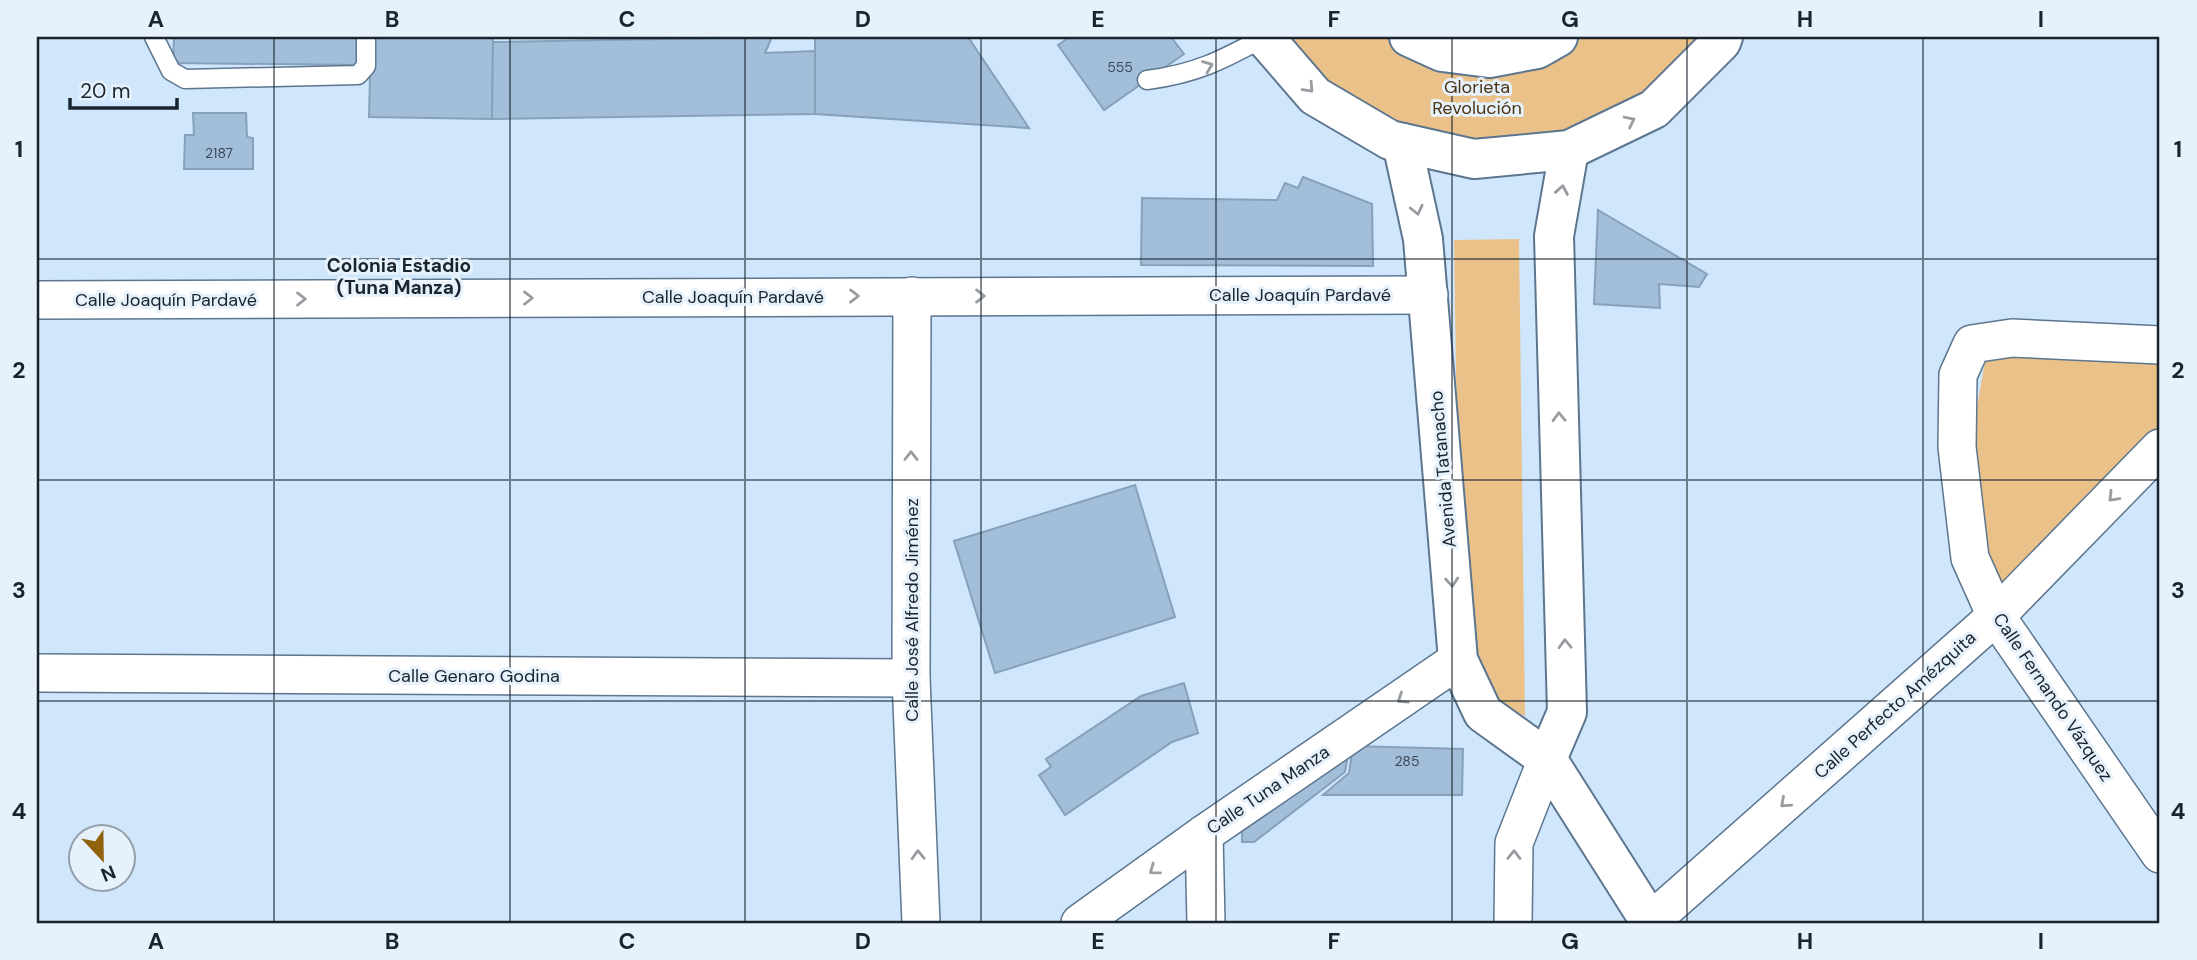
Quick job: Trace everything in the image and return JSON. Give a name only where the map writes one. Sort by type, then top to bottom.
[{"type":"street","points":[[1265,37],[1315,96],[1390,141],[1474,159],[1569,150],[1654,109],[1723,37]]},
{"type":"street","points":[[1409,37],[1442,52],[1489,58],[1537,49],[1558,37]]},
{"type":"street","name":"Avenida Tatanacho","points":[[1402,143],[1423,239],[1458,660],[1483,713],[1547,758]]},
{"type":"street","points":[[1513,923],[1514,843],[1567,712],[1554,236],[1569,150]]},
{"type":"street","name":"Calle Joaquín Pardavé","points":[[37,300],[1429,295]]},
{"type":"street","name":"Calle José Alfredo Jiménez","points":[[912,296],[911,678],[921,923]]},
{"type":"street","name":"Calle Fernando Vázquez","points":[[2160,345],[2012,338],[1972,344],[1958,375],[1957,447],[1970,558],[1996,616],[2160,854]]},
{"type":"street","name":"Calle Perfecto Amézquita","points":[[1651,923],[1996,616],[2160,449]]},
{"type":"street","name":"Calle Tuna Manza","points":[[1080,923],[1204,834],[1458,660]]},
{"type":"street","name":"Calle Genaro Godina","points":[[37,673],[911,678]]},
{"type":"street","points":[[1547,758],[1651,923]]},
{"type":"street","points":[[1204,834],[1206,923]]},
{"type":"lane","points":[[154,37],[171,71],[185,79],[358,75],[366,66],[366,37]]},
{"type":"lane","points":[[1147,80],[1174,77],[1213,65],[1265,37]]},
{"type":"green space","name":"Glorieta Revolución","points":[[1264,37],[1723,37],[1569,150],[1390,140]]},
{"type":"green space","points":[[1519,239],[1525,716],[1501,702],[1492,693],[1478,673],[1460,636],[1454,240]]},
{"type":"green space","points":[[2160,354],[2160,429],[1995,593],[1971,441],[1986,356]]},
{"type":"building","points":[[174,37],[362,37],[361,65],[173,63]]},
{"type":"building","points":[[371,37],[493,37],[492,119],[369,117]]},
{"type":"building","points":[[772,37],[765,53],[815,51],[815,114],[492,119],[493,42]]},
{"type":"building","points":[[815,37],[968,37],[1029,128],[815,114]]},
{"type":"building","points":[[1070,37],[1171,37],[1184,54],[1104,110],[1058,45]]},
{"type":"building","points":[[193,113],[246,113],[247,137],[253,138],[253,169],[184,169],[185,135],[194,135]]},
{"type":"building","points":[[1303,177],[1372,204],[1373,266],[1141,265],[1142,198],[1277,200],[1285,183],[1298,188]]},
{"type":"building","points":[[1598,210],[1707,274],[1699,287],[1659,284],[1660,308],[1594,304]]},
{"type":"building","points":[[1135,485],[1175,617],[995,673],[954,541]]},
{"type":"building","points":[[1184,683],[1198,733],[1172,742],[1065,815],[1039,775],[1051,767],[1046,759],[1141,696]]},
{"type":"building","points":[[1351,738],[1345,772],[1254,842],[1242,842],[1242,822]]},
{"type":"building","points":[[1353,746],[1463,749],[1462,795],[1323,795],[1349,773]]},
{"type":"district","name":"Colonia Estadio (Tuna Manza)","points":[[399,276]]}]
